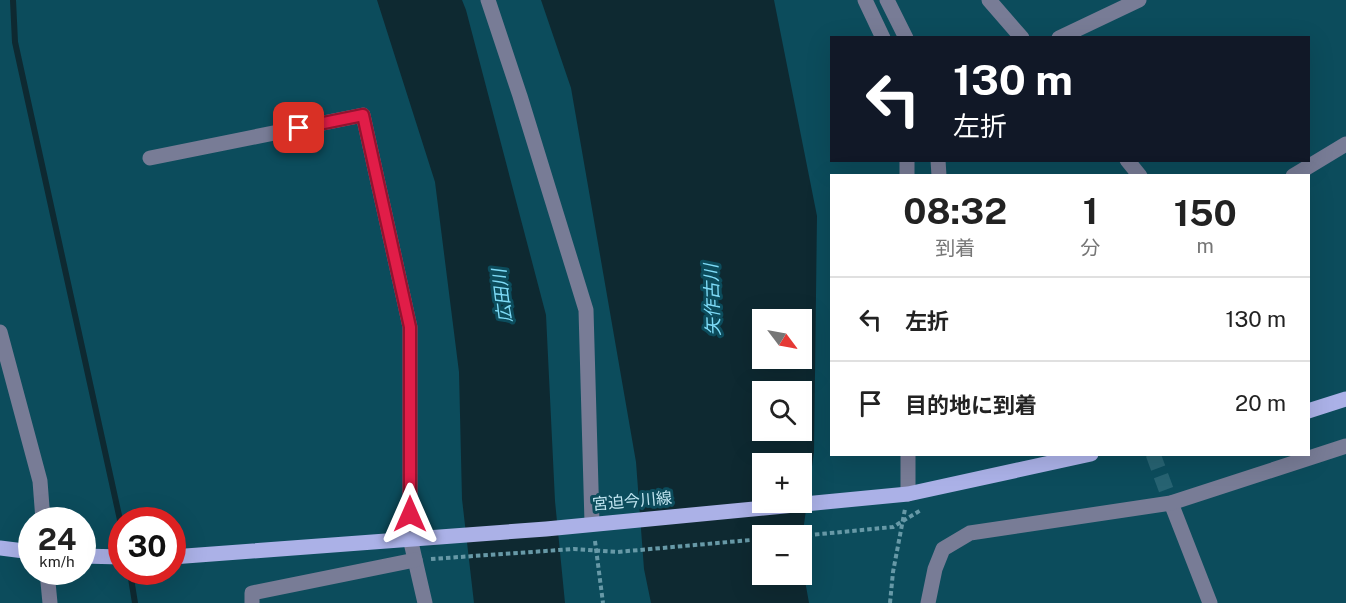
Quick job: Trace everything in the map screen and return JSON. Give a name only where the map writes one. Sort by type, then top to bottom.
[{"type":"main road","points":[[1310,410],[1346,399]]},
{"type":"main road","name":"宮迫今川線","points":[[186,556],[546,529],[908,494],[1082,456]]},
{"type":"main road","points":[[0,548],[18,550]]},
{"type":"street","points":[[488,0],[586,310],[592,523]]},
{"type":"street","points":[[865,0],[882,36]]},
{"type":"street","points":[[886,0],[905,36]]},
{"type":"street","points":[[989,0],[1020,36]]},
{"type":"street","points":[[1063,36],[1138,0]]},
{"type":"street","points":[[150,158],[363,115],[410,327],[410,538],[418,560],[425,603]]},
{"type":"street","points":[[1296,174],[1346,144]]},
{"type":"street","points":[[1129,162],[1138,174]]},
{"type":"street","points":[[0,332],[40,481],[42,507]]},
{"type":"street","points":[[928,603],[935,569],[943,549],[970,533],[1171,503],[1346,446]]},
{"type":"street","points":[[908,456],[908,494]]},
{"type":"street","points":[[1171,503],[1210,603]]},
{"type":"street","points":[[252,603],[252,593],[418,560]]},
{"type":"street","points":[[48,585],[50,603]]},
{"type":"path","points":[[890,603],[893,572],[908,494]]},
{"type":"path","points":[[812,535],[893,527],[921,510]]},
{"type":"path","points":[[592,523],[603,603]]},
{"type":"path","points":[[418,560],[574,549],[617,552],[752,540]]},
{"type":"water","name":"広田川","points":[[377,0],[462,0],[466,10],[546,315],[555,501],[565,603],[474,603],[462,499],[459,372],[435,182]]},
{"type":"water","name":"矢作古川","points":[[541,0],[774,0],[817,216],[814,452],[812,466],[812,453],[752,453],[752,513],[806,513],[804,525],[752,525],[752,585],[806,585],[809,603],[651,603],[644,569],[636,462],[571,88]]},
{"type":"waterway","points":[[13,0],[15,42],[117,507]]},
{"type":"waterway","points":[[132,585],[135,603]]},
{"type":"tunnel","points":[[1154,456],[1171,503]]},
{"type":"route","points":[[299,128],[363,115],[410,327],[410,514]]}]
